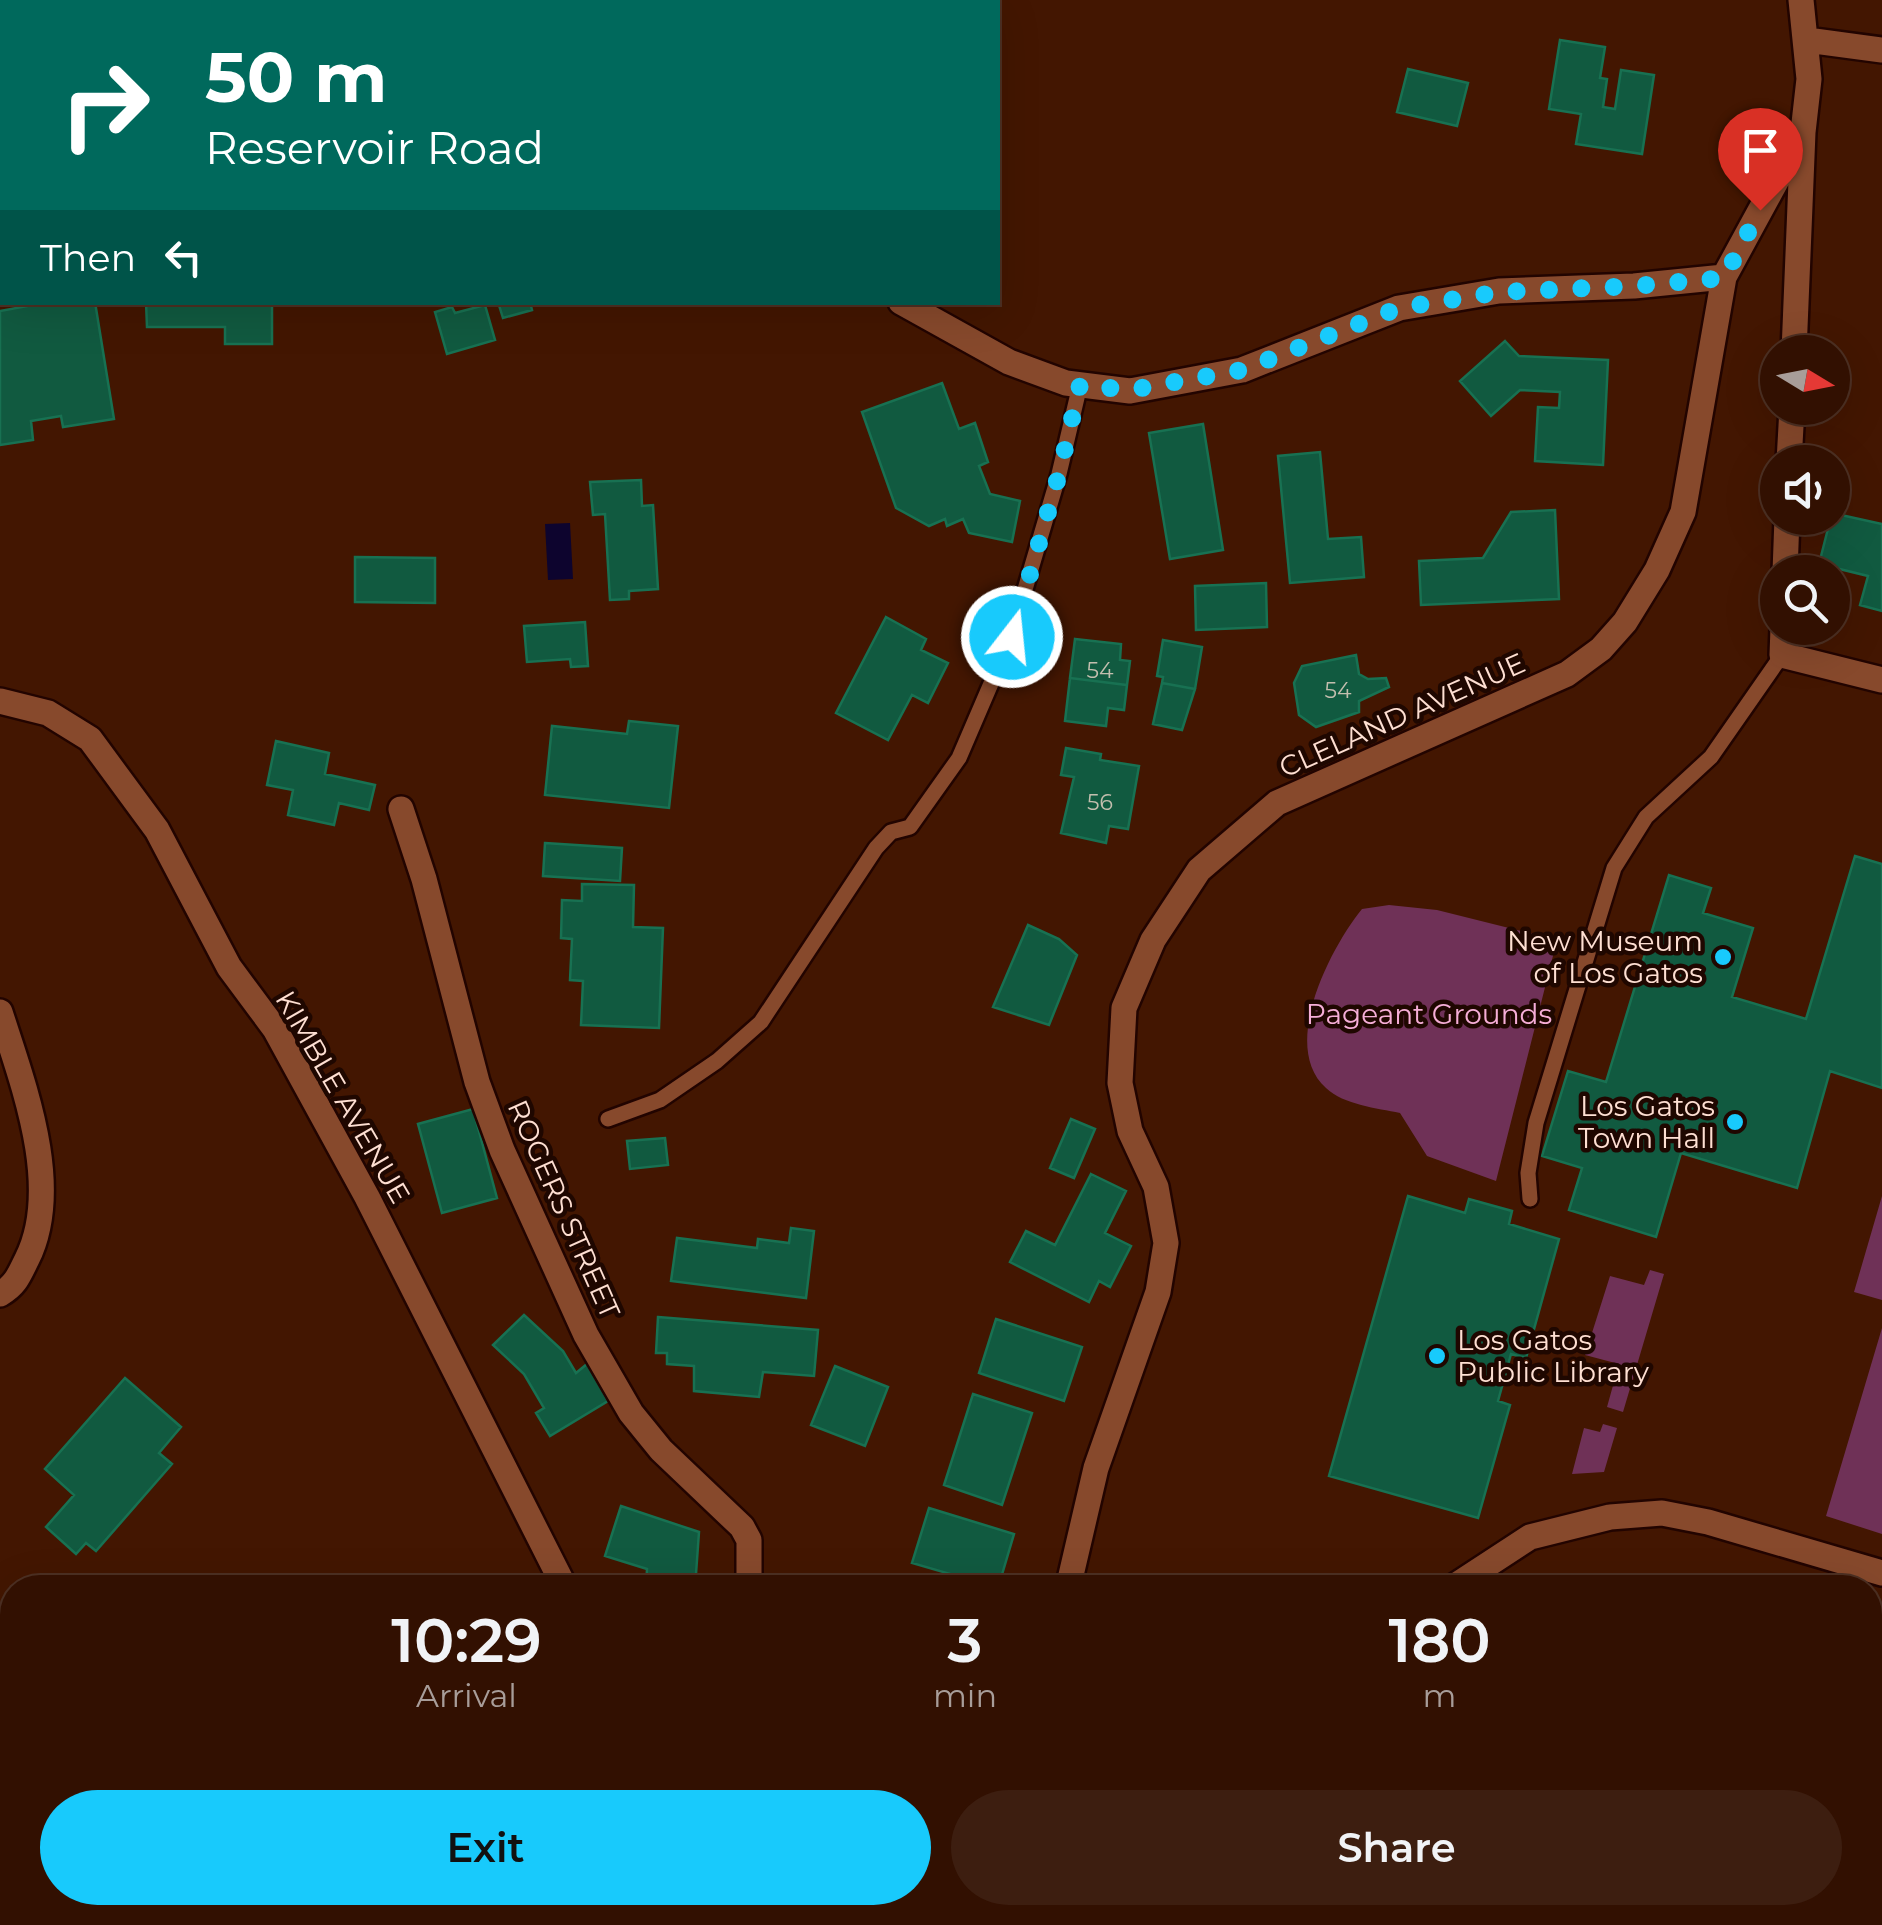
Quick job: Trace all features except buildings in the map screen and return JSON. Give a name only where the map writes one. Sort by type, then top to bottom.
[{"type":"street","points":[[1795,335],[1802,132],[1809,79],[1800,0]]},
{"type":"street","points":[[1807,40],[1882,50]]},
{"type":"street","name":"CLELAND AVENUE","points":[[1071,1575],[1096,1468],[1158,1292],[1166,1243],[1156,1187],[1130,1131],[1120,1084],[1124,1008],[1152,940],[1198,870],[1278,803],[1567,674],[1600,649],[1625,622],[1657,570],[1683,512],[1724,278],[1802,132]]},
{"type":"street","points":[[906,305],[1009,362],[1080,385],[1130,390],[1242,370],[1399,308],[1500,292],[1724,278]]},
{"type":"street","points":[[1782,645],[1782,656],[1882,680]]},
{"type":"street","name":"KIMBLE AVENUE","points":[[0,700],[48,713],[90,739],[157,830],[229,967],[275,1029],[367,1197],[558,1575]]},
{"type":"street","name":"ROGERS STREET","points":[[401,809],[424,878],[477,1082],[502,1150],[586,1336],[631,1413],[661,1450],[742,1526],[749,1540],[749,1575]]},
{"type":"street","points":[[0,1012],[27,1098],[42,1192],[38,1236],[14,1286],[0,1294]]},
{"type":"street","points":[[1472,1575],[1530,1537],[1610,1518],[1662,1514],[1708,1522],[1882,1573]]},
{"type":"lane","points":[[608,1119],[660,1100],[717,1060],[760,1022],[876,848],[892,832],[910,827],[959,758],[1012,637],[1080,385]]},
{"type":"lane","points":[[1530,1199],[1529,1162],[1536,1123],[1614,868],[1646,817],[1711,757],[1782,656]]},
{"type":"green space","name":"Pageant Grounds","points":[[1389,905],[1437,910],[1557,940],[1496,1181],[1427,1156],[1400,1113],[1333,1094],[1313,1070],[1307,1048],[1309,1023],[1325,971],[1362,909]]},
{"type":"green space","points":[[1882,1196],[1882,1300],[1854,1292]]},
{"type":"green space","points":[[1650,1270],[1664,1274],[1623,1412],[1607,1407],[1619,1364],[1585,1355],[1610,1276],[1644,1285]]},
{"type":"green space","points":[[1882,1328],[1882,1534],[1826,1516]]},
{"type":"green space","points":[[1603,1424],[1617,1428],[1604,1472],[1572,1474],[1584,1428],[1600,1432]]},
{"type":"shaded area","points":[[570,523],[573,579],[548,580],[545,524]]},
{"type":"place","name":"New Museum of Los Gatos","points":[[1723,957]]},
{"type":"place","name":"Los Gatos Town Hall","points":[[1735,1122]]},
{"type":"place","name":"Los Gatos Public Library","points":[[1437,1356]]},
{"type":"route","points":[[1012,637],[1080,385],[1130,390],[1242,370],[1399,308],[1500,292],[1724,278],[1760,210]]}]
